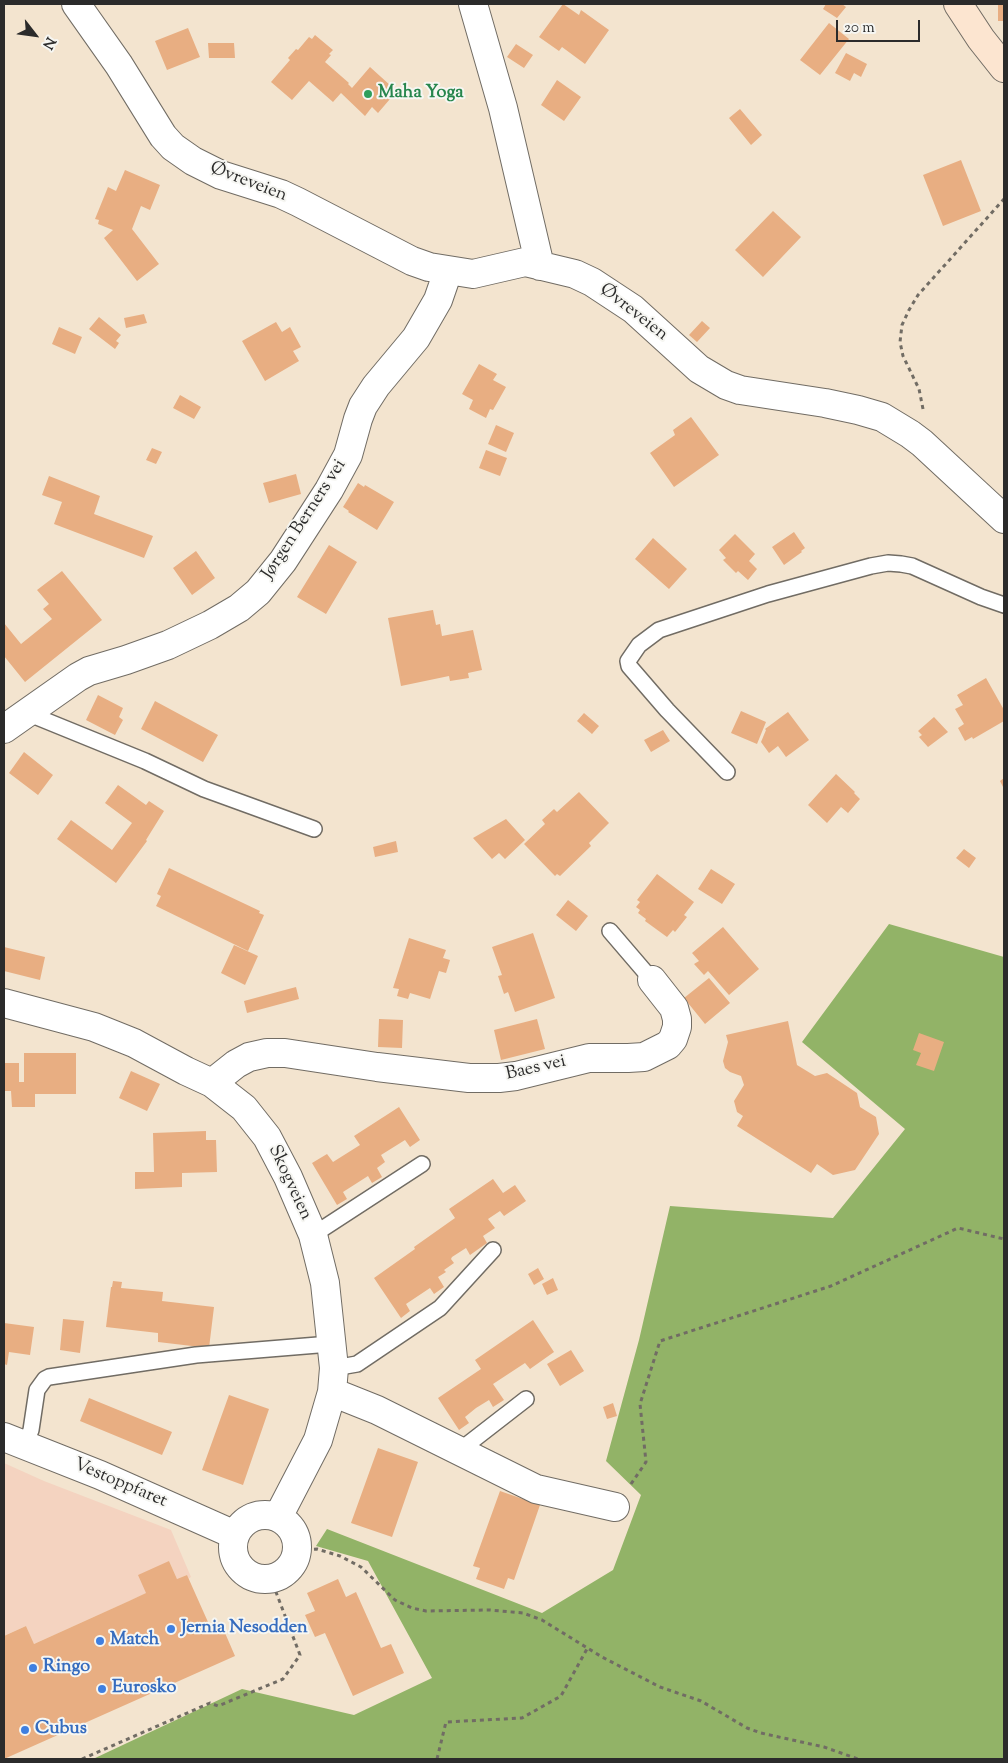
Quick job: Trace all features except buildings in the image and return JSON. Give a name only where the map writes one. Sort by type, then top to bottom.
[{"type":"main road","points":[[958,4],[1004,68]]},
{"type":"street","name":"Øvreveien","points":[[76,4],[119,65],[163,136],[173,147],[193,161],[221,175],[298,202],[412,261],[429,267],[448,272],[473,274],[524,262],[562,269],[575,274],[592,282],[633,309],[699,369],[726,385],[740,390],[825,402],[882,417],[910,434],[1004,518]]},
{"type":"street","points":[[473,4],[503,108],[540,266]]},
{"type":"street","name":"Jørgen Berners vei","points":[[4,729],[89,671],[168,645],[232,613],[258,592],[283,561],[329,490],[348,455],[364,406],[376,386],[416,338],[438,300],[448,272]]},
{"type":"street","name":"Baes vei","points":[[212,1083],[236,1064],[249,1057],[267,1053],[285,1053],[460,1077],[500,1078],[516,1076],[589,1058],[644,1057],[668,1045],[678,1027],[678,1019],[674,1008],[652,980]]},
{"type":"street","name":"Skogveien","points":[[4,1002],[94,1027],[134,1044],[212,1083],[244,1108],[267,1138],[288,1177],[313,1235],[325,1283],[332,1368],[318,1440],[278,1516]]},
{"type":"street","points":[[332,1368],[377,1410],[536,1490],[615,1507]]},
{"type":"street","name":"Vestoppfaret","points":[[14,1441],[100,1475],[235,1535]]},
{"type":"street","points":[[268,1514],[278,1516],[293,1530],[297,1540],[298,1550],[295,1560],[289,1569],[281,1575],[271,1579],[255,1578],[245,1573],[238,1565],[232,1545],[235,1535],[240,1526],[248,1519],[257,1515],[268,1514]]},
{"type":"lane","points":[[727,772],[667,710],[629,666],[628,661],[638,646],[658,630],[768,594],[888,563],[912,566],[981,597],[1004,605]]},
{"type":"lane","points":[[27,713],[145,761],[204,788],[314,829]]},
{"type":"lane","name":"Baes vei","points":[[610,931],[652,980]]},
{"type":"lane","points":[[313,1235],[422,1164]]},
{"type":"lane","points":[[14,1441],[31,1430],[37,1390],[49,1376],[196,1355],[332,1368],[357,1364],[440,1308],[493,1250]]},
{"type":"lane","points":[[459,1451],[526,1399]]},
{"type":"path","points":[[910,434],[918,423],[923,409],[919,388],[903,356],[900,342],[902,325],[908,310],[928,283],[1004,199]]},
{"type":"path","points":[[615,1507],[646,1462],[640,1404],[660,1341],[831,1286],[958,1228],[1004,1238]]},
{"type":"path","points":[[298,1550],[317,1549],[329,1551],[340,1556],[361,1567],[396,1600],[412,1608],[426,1611],[490,1610],[524,1613],[542,1620],[587,1648],[660,1687],[701,1701],[747,1728],[761,1733],[824,1747],[858,1759]]},
{"type":"path","points":[[82,1759],[210,1703],[218,1706],[283,1680],[300,1655],[271,1579]]},
{"type":"path","points":[[437,1759],[446,1722],[522,1718],[561,1696],[587,1648]]},
{"type":"shaded area","points":[[4,1463],[44,1481],[171,1530],[191,1577],[188,1579],[187,1575],[177,1579],[169,1561],[146,1593],[136,1598],[34,1644],[26,1626],[4,1636]]},
{"type":"green space","points":[[889,924],[1004,957],[1004,1759],[93,1759],[242,1689],[354,1715],[432,1678],[368,1561],[316,1546],[327,1529],[542,1613],[613,1570],[641,1495],[606,1461],[639,1340],[670,1206],[833,1218],[905,1129],[802,1042]]},
{"type":"place","name":"Maha Yoga","points":[[368,94]]},
{"type":"place","name":"Jernia Nesodden","points":[[171,1629]]},
{"type":"place","name":"Match","points":[[100,1641]]},
{"type":"place","name":"Ringo","points":[[33,1668]]},
{"type":"place","name":"Eurosko","points":[[102,1689]]},
{"type":"place","name":"Cubus","points":[[25,1730]]}]
